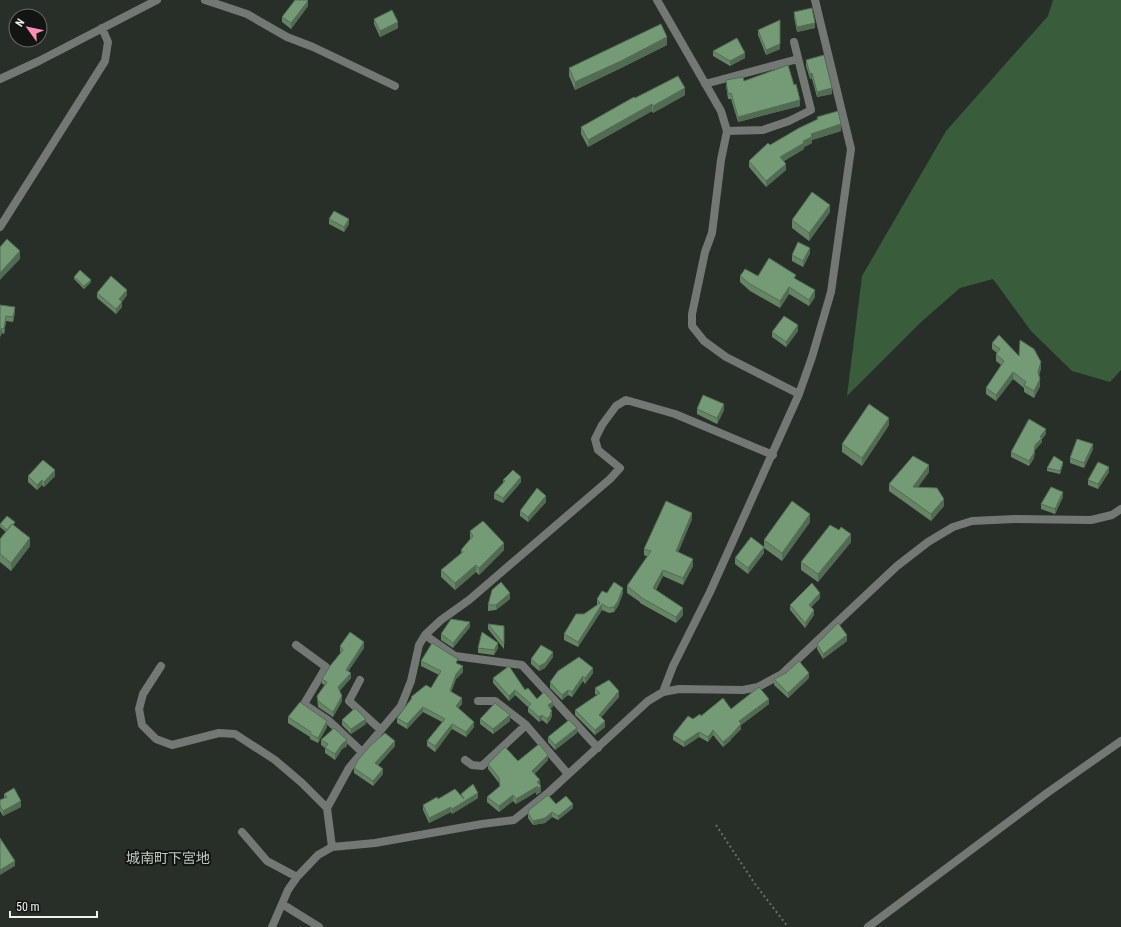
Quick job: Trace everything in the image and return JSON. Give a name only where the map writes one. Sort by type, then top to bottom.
[{"type":"street","points":[[205,0],[247,14],[287,37],[313,47],[395,86]]},
{"type":"street","points":[[657,0],[721,111],[727,131],[721,160],[712,233],[705,252],[692,314],[692,326],[704,341],[726,357],[799,394]]},
{"type":"street","points":[[663,692],[673,666],[710,592],[773,455],[799,394],[812,357],[830,292],[851,149],[815,0]]},
{"type":"street","points":[[0,79],[153,1]]},
{"type":"street","points":[[0,227],[105,61],[108,42],[102,28]]},
{"type":"street","points":[[727,131],[763,130],[811,110],[794,42]]},
{"type":"street","points":[[705,84],[798,59]]},
{"type":"street","points":[[332,847],[327,808],[349,768],[401,706],[412,681],[419,645],[425,635],[441,620],[475,595],[610,479],[620,468],[598,450],[595,439],[602,425],[616,406],[626,400],[675,414],[773,455]]},
{"type":"street","points":[[272,927],[288,890],[297,877],[318,855],[332,847],[375,843],[482,824],[514,820],[549,792],[648,701],[663,692],[679,689],[743,690],[758,687],[782,674],[897,566],[928,542],[953,527],[972,521],[1015,519],[1091,520],[1112,515],[1121,509]]},
{"type":"street","points":[[425,635],[455,656],[522,666],[598,748]]},
{"type":"street","points":[[296,644],[326,667],[304,704],[328,720],[362,752]]},
{"type":"street","points":[[161,666],[142,694],[139,708],[142,725],[156,739],[172,745],[219,733],[235,734],[275,760],[302,783],[327,808]]},
{"type":"street","points":[[360,680],[349,701],[381,730]]},
{"type":"street","points":[[478,701],[495,701],[526,725],[568,774]]},
{"type":"street","points":[[465,760],[472,765],[482,766],[526,725]]},
{"type":"street","points":[[868,927],[1047,793],[1121,741]]},
{"type":"street","points":[[242,832],[267,861],[297,877]]},
{"type":"street","points":[[282,904],[319,927]]},
{"type":"path","points":[[716,824],[755,884],[788,927]]},
{"type":"green space","points":[[1053,0],[1121,0],[1121,370],[1110,382],[1072,371],[1031,331],[993,279],[960,288],[920,323],[847,396],[862,276],[946,131],[1048,16]]},
{"type":"building","points":[[295,0],[308,1],[291,23],[282,17]]},
{"type":"building","points":[[812,8],[815,23],[797,27],[794,12]]},
{"type":"building","points":[[392,10],[398,22],[380,31],[374,19]]},
{"type":"building","points":[[780,20],[780,44],[766,50],[758,30]]},
{"type":"building","points":[[661,24],[667,37],[621,61],[575,82],[569,68]]},
{"type":"building","points":[[737,38],[745,53],[730,61],[713,51]]},
{"type":"building","points":[[824,55],[832,88],[817,92],[812,73],[810,74],[806,60]]},
{"type":"building","points":[[788,65],[794,85],[796,84],[800,100],[738,117],[731,93],[728,94],[726,80],[743,77],[744,81]]},
{"type":"building","points":[[678,76],[685,88],[653,106],[652,104],[588,140],[581,127],[634,97],[635,98]]},
{"type":"building","points":[[838,111],[841,124],[811,134],[812,137],[803,141],[804,143],[780,157],[786,164],[766,181],[749,161],[768,143],[770,145],[818,119],[817,117]]},
{"type":"building","points":[[812,192],[830,205],[809,233],[792,220]]},
{"type":"building","points":[[334,211],[349,219],[344,227],[329,219]]},
{"type":"building","points":[[7,239],[20,251],[0,273],[0,247]]},
{"type":"building","points":[[798,242],[810,248],[803,261],[792,255]]},
{"type":"building","points":[[769,258],[796,275],[794,278],[815,290],[809,300],[789,287],[780,301],[750,284],[740,276],[745,269],[758,276]]},
{"type":"building","points":[[80,270],[91,280],[84,286],[74,277]]},
{"type":"building","points":[[111,276],[127,290],[119,299],[122,302],[116,309],[97,293]]},
{"type":"building","points":[[0,305],[15,307],[13,317],[6,316],[4,329],[2,328],[0,331]]},
{"type":"building","points":[[784,316],[798,325],[786,342],[772,332]]},
{"type":"building","points":[[999,335],[1019,356],[1020,340],[1034,349],[1041,362],[1038,372],[1040,379],[1034,391],[1024,385],[1026,382],[1013,372],[996,395],[986,388],[1004,361],[996,354],[1000,349],[992,343]]},
{"type":"building","points":[[703,395],[724,404],[717,418],[697,409]]},
{"type":"building","points":[[869,404],[889,418],[862,458],[842,444]]},
{"type":"building","points":[[1029,419],[1046,429],[1040,437],[1042,438],[1035,445],[1034,453],[1029,461],[1011,452]]},
{"type":"building","points":[[1077,439],[1093,444],[1084,463],[1070,458]]},
{"type":"building","points":[[913,456],[929,465],[913,487],[937,488],[944,499],[931,514],[889,484]]},
{"type":"building","points":[[1054,456],[1063,462],[1060,471],[1047,468]]},
{"type":"building","points":[[43,460],[55,470],[44,482],[42,480],[37,485],[28,476]]},
{"type":"building","points":[[1098,462],[1109,467],[1098,484],[1088,480]]},
{"type":"building","points":[[513,470],[521,477],[503,498],[494,493],[505,481],[503,480]]},
{"type":"building","points":[[1051,487],[1063,492],[1055,509],[1041,504]]},
{"type":"building","points":[[537,488],[546,496],[528,517],[520,511]]},
{"type":"building","points":[[666,501],[692,513],[676,551],[693,559],[683,578],[663,570],[653,588],[683,608],[676,617],[640,597],[627,586],[651,551],[644,549]]},
{"type":"building","points":[[792,501],[810,514],[782,553],[764,540]]},
{"type":"building","points":[[7,516],[15,522],[7,530],[0,524]]},
{"type":"building","points":[[483,521],[504,543],[479,568],[476,565],[455,583],[441,570],[463,552],[461,550],[473,536],[470,531]]},
{"type":"building","points":[[12,524],[30,538],[11,563],[0,554],[0,539]]},
{"type":"building","points":[[830,525],[839,530],[841,527],[851,534],[818,574],[801,562]]},
{"type":"building","points":[[751,537],[764,547],[748,568],[735,558]]},
{"type":"building","points":[[501,582],[510,593],[496,605],[488,605],[492,590]]},
{"type":"building","points":[[614,582],[623,588],[614,607],[609,608],[602,604],[578,642],[564,634],[576,614],[584,614],[600,603],[597,599],[602,591],[607,593]]},
{"type":"building","points":[[812,583],[820,593],[809,605],[814,610],[805,623],[790,605]]},
{"type":"building","points":[[451,619],[470,622],[453,643],[441,634]]},
{"type":"building","points":[[838,623],[847,635],[823,654],[817,644]]},
{"type":"building","points":[[488,624],[504,626],[504,644]]},
{"type":"building","points":[[350,632],[364,642],[346,670],[351,673],[338,687],[342,696],[333,712],[318,701],[317,696],[327,682],[322,679],[343,650],[340,646]]},
{"type":"building","points":[[482,632],[498,643],[494,650],[478,648]]},
{"type":"building","points":[[432,643],[458,659],[456,663],[463,666],[456,674],[450,691],[462,698],[456,706],[474,722],[466,732],[452,724],[435,746],[427,741],[445,719],[423,707],[407,724],[397,718],[412,698],[411,697],[426,685],[431,688],[441,671],[421,661]]},
{"type":"building","points":[[541,645],[553,652],[545,663],[539,666],[531,659]]},
{"type":"building","points":[[579,657],[593,668],[585,678],[583,676],[572,692],[568,690],[562,695],[550,682],[558,671]]},
{"type":"building","points":[[799,661],[809,673],[788,693],[774,679],[786,673]]},
{"type":"building","points":[[509,666],[525,690],[528,688],[537,699],[544,692],[553,702],[548,705],[552,711],[547,719],[542,715],[539,717],[528,707],[531,704],[515,690],[509,696],[493,678]]},
{"type":"building","points":[[609,680],[619,691],[599,715],[605,721],[595,730],[575,710],[600,693],[595,688]]},
{"type":"building","points":[[759,687],[769,699],[739,721],[741,724],[723,742],[713,730],[708,737],[699,732],[684,742],[673,735],[688,716],[693,719],[700,714],[701,716],[723,698],[731,709]]},
{"type":"building","points":[[300,702],[327,721],[318,738],[310,734],[311,732],[288,717]]},
{"type":"building","points":[[495,703],[510,715],[493,729],[480,719]]},
{"type":"building","points":[[355,708],[366,719],[351,729],[342,720]]},
{"type":"building","points":[[569,720],[577,728],[555,745],[548,737]]},
{"type":"building","points":[[334,728],[347,740],[335,754],[325,748],[328,744],[321,740]]},
{"type":"building","points":[[385,733],[395,741],[375,763],[383,769],[373,781],[354,768],[358,760],[371,745]]},
{"type":"building","points":[[539,744],[548,755],[532,771],[540,780],[537,782],[541,786],[536,790],[538,786],[516,799],[513,795],[499,806],[487,797],[500,786],[499,778],[488,764],[505,747],[518,761]]},
{"type":"building","points":[[473,784],[478,793],[452,809],[451,807],[429,818],[423,805],[437,797],[438,799],[455,789],[464,799],[461,794]]},
{"type":"building","points":[[14,788],[21,801],[3,811],[0,806],[0,800],[7,797],[4,794]]},
{"type":"building","points":[[548,795],[556,804],[566,796],[573,804],[558,816],[552,812],[545,818],[533,821],[528,813],[529,810]]},
{"type":"building","points":[[0,838],[15,861],[0,870]]},
{"type":"district","name":"城南町下宮地","points":[[168,858]]}]
